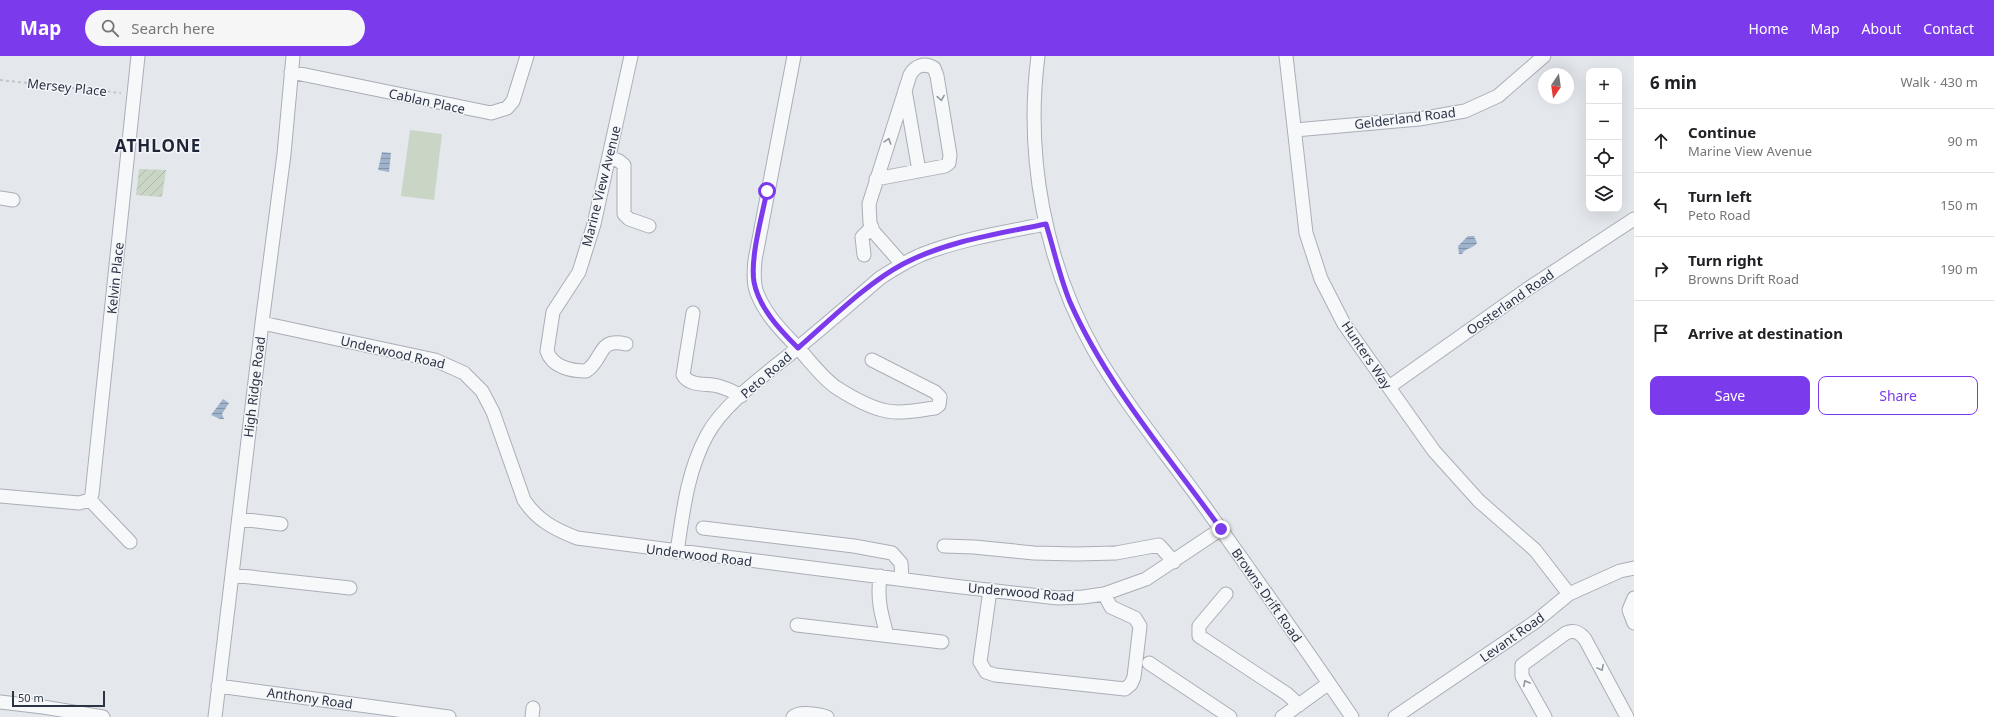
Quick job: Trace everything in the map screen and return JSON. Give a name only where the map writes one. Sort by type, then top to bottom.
[{"type":"street","name":"Kelvin Place","points":[[90,500],[94,487],[138,56]]},
{"type":"street","name":"High Ridge Road","points":[[215,717],[262,323],[284,154],[293,56]]},
{"type":"street","name":"Cablan Place","points":[[291,72],[491,113],[507,108],[513,101],[527,56]]},
{"type":"street","name":"Marine View Avenue","points":[[626,344],[616,341],[609,343],[586,371],[570,370],[553,360],[548,355],[547,346],[553,312],[579,272],[594,224],[631,56]]},
{"type":"street","points":[[794,56],[755,260],[754,281],[757,293],[767,312],[782,332],[837,388],[886,411],[917,411],[937,407],[941,400],[939,395],[872,360]]},
{"type":"street","name":"Browns Drift Road","points":[[1038,56],[1033,118],[1035,164],[1046,224],[1070,302],[1095,351],[1124,396],[1221,529],[1352,717]]},
{"type":"street","name":"Hunters Way","points":[[1286,56],[1306,233],[1321,279],[1344,324],[1434,451],[1467,489],[1535,550],[1569,594]]},
{"type":"street","name":"Gelderland Road","points":[[1295,130],[1419,119],[1465,111],[1498,96],[1544,56]]},
{"type":"street","points":[[876,179],[945,166],[949,163],[950,159],[937,76],[934,68],[926,65],[916,67],[910,75],[876,179],[869,204],[872,227],[880,240],[902,264]]},
{"type":"street","points":[[905,89],[919,171]]},
{"type":"street","points":[[609,157],[624,165],[624,214],[629,219],[649,226]]},
{"type":"street","name":"Oosterland Road","points":[[1389,387],[1532,286],[1634,219]]},
{"type":"street","name":"Peto Road","points":[[677,552],[686,491],[699,452],[708,434],[724,413],[741,396],[880,278],[902,264],[923,254],[964,241],[1046,224]]},
{"type":"street","points":[[864,255],[862,237],[872,227]]},
{"type":"street","points":[[692,313],[683,376],[694,383],[718,386],[741,396]]},
{"type":"street","name":"Underwood Road","points":[[262,323],[435,360],[464,373],[482,391],[493,412],[524,500],[540,520],[554,529],[577,538],[677,552],[1058,598],[1104,594],[1146,580],[1221,529]]},
{"type":"street","points":[[0,496],[70,503],[85,503],[90,500],[130,542]]},
{"type":"street","points":[[239,519],[281,524]]},
{"type":"street","points":[[703,528],[854,546],[892,553],[901,562],[902,579]]},
{"type":"street","points":[[944,546],[974,547],[1034,553],[1076,554],[1116,553],[1157,544],[1162,547],[1174,562]]},
{"type":"street","name":"Levant Road","points":[[1394,717],[1535,622],[1569,594],[1620,571],[1634,568]]},
{"type":"street","points":[[232,575],[350,588]]},
{"type":"street","points":[[880,576],[878,604],[887,635]]},
{"type":"street","points":[[990,590],[980,662],[986,672],[995,675],[1124,689],[1132,684],[1134,677],[1140,626],[1135,618],[1111,607],[1104,594]]},
{"type":"street","points":[[1226,594],[1199,626],[1199,636],[1287,694],[1299,705]]},
{"type":"street","points":[[1634,598],[1629,610],[1634,623]]},
{"type":"street","points":[[797,625],[942,642]]},
{"type":"street","points":[[1545,717],[1522,676],[1522,665],[1566,633],[1573,631],[1580,633],[1585,639],[1627,717]]},
{"type":"street","points":[[1150,664],[1230,717]]},
{"type":"street","points":[[1282,717],[1329,683]]},
{"type":"street","name":"Anthony Road","points":[[218,686],[448,717]]},
{"type":"street","points":[[0,702],[43,707],[103,717]]},
{"type":"street","points":[[793,717],[797,714],[814,714],[827,717]]},
{"type":"path","name":"Mersey Place","points":[[0,80],[134,95]]},
{"type":"green space","points":[[410,130],[442,134],[434,200],[401,196]]},
{"type":"green space","points":[[139,169],[166,170],[162,197],[136,195]]},
{"type":"water","points":[[382,152],[391,153],[389,172],[378,170]]},
{"type":"water","points":[[1468,236],[1474,236],[1477,243],[1465,250],[1462,254],[1459,254],[1458,246]]},
{"type":"water","points":[[223,399],[229,403],[222,414],[224,419],[220,419],[211,415]]},
{"type":"district","name":"ATHLONE","points":[[158,146]]},
{"type":"route","points":[[767,191],[755,260],[754,281],[757,293],[767,312],[782,332],[798,348],[880,278],[902,264],[923,254],[964,241],[1046,224],[1070,302],[1095,351],[1124,396],[1221,529]]}]
